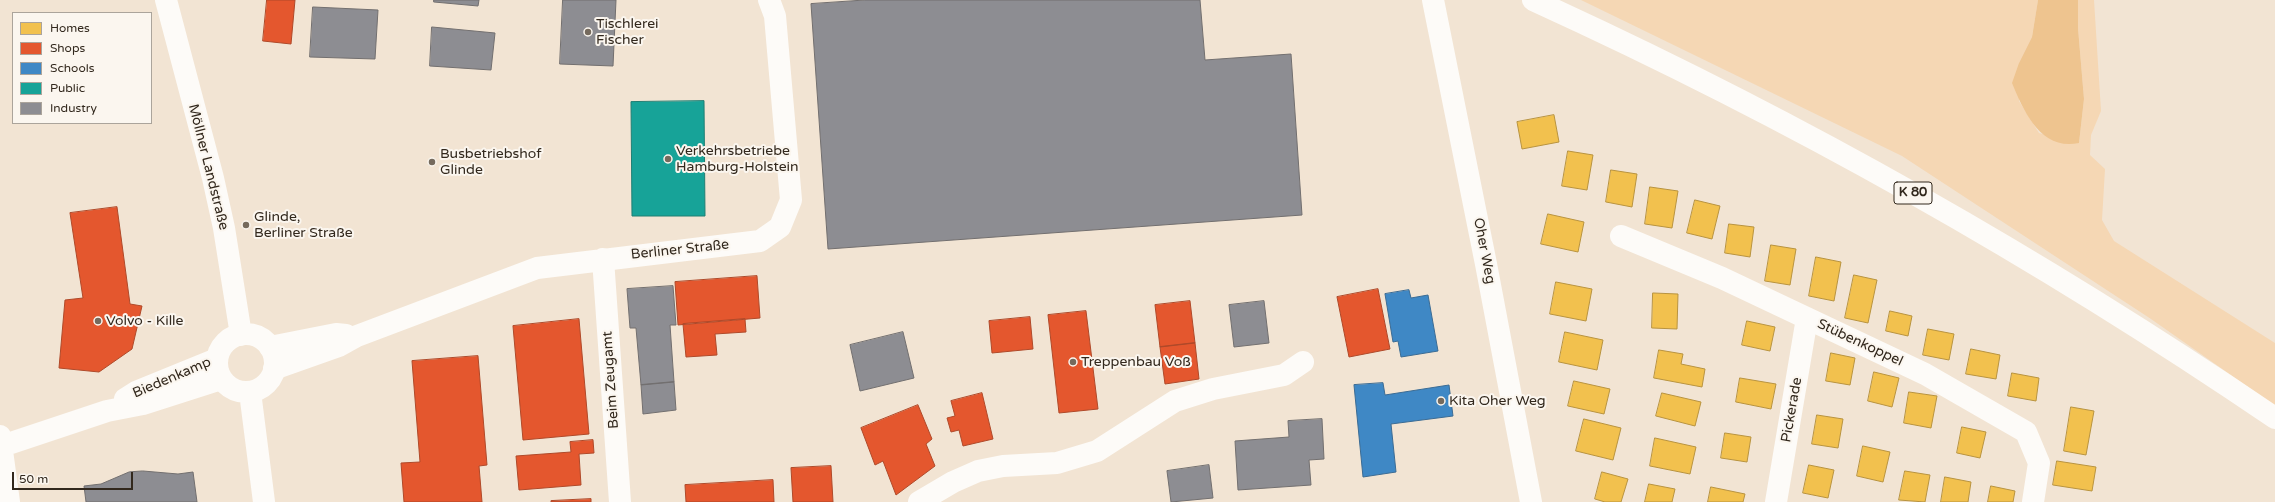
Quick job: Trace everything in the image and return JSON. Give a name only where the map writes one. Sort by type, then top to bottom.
[{"type":"main road","name":"Möllner Landstraße","points":[[166,0],[224,228],[241,335]]},
{"type":"main road","name":"Berliner Straße","points":[[274,369],[339,346],[357,336],[538,268],[760,241],[780,227],[791,200],[776,16],[769,0]]},
{"type":"main road","name":"Oher Weg","points":[[1433,0],[1485,256],[1531,502]]},
{"type":"main road","name":"K 80","points":[[1533,0],[1738,99],[1950,213],[2143,332],[2275,418]]},
{"type":"main road","name":"Stübenkoppel","points":[[1621,236],[1722,278],[1925,374],[2026,432],[2039,463],[2033,502]]},
{"type":"main road","name":"Beim Zeugamt","points":[[603,259],[620,502]]},
{"type":"main road","name":"Pickerade","points":[[1776,502],[1807,318]]},
{"type":"main road","name":"Berliner Straße","points":[[270,347],[336,334],[357,336]]},
{"type":"main road","points":[[241,335],[257,337],[270,347],[273,354],[274,369],[266,384],[250,392],[234,390],[219,369],[225,343],[241,335]]},
{"type":"main road","points":[[919,502],[953,482],[978,472],[1003,466],[1057,463],[1097,451],[1174,400],[1213,389],[1284,375],[1303,362]]},
{"type":"main road","name":"Biedenkamp","points":[[9,502],[1,441],[107,411],[136,392],[219,369]]},
{"type":"main road","points":[[250,392],[264,502]]},
{"type":"shaded area","points":[[1581,0],[2038,0],[2032,37],[2019,63],[2019,101],[2039,133],[2079,143],[2084,99],[2078,28],[2078,0],[2094,0],[2101,111],[2091,135],[2090,155],[2105,169],[2102,220],[2114,241],[2275,343],[2275,406],[2151,319],[1902,156]]},
{"type":"shaded area","points":[[2038,0],[2078,0],[2078,28],[2084,99],[2079,143],[2066,144],[2054,141],[2044,135],[2028,117],[2012,83],[2019,63],[2032,37]]},
{"type":"building: Homes","points":[[1554,115],[1559,142],[1522,149],[1517,122]]},
{"type":"building: Homes","points":[[1568,151],[1593,155],[1587,190],[1562,186]]},
{"type":"building: Homes","points":[[1611,170],[1637,174],[1632,207],[1606,202]]},
{"type":"building: Homes","points":[[1650,187],[1678,191],[1672,228],[1645,224]]},
{"type":"building: Homes","points":[[1695,200],[1720,206],[1712,239],[1687,233]]},
{"type":"building: Homes","points":[[1548,214],[1584,222],[1578,252],[1541,244]]},
{"type":"building: Homes","points":[[1729,224],[1754,227],[1750,257],[1725,253]]},
{"type":"building: Homes","points":[[1771,245],[1796,249],[1790,285],[1765,281]]},
{"type":"building: Homes","points":[[1816,257],[1841,262],[1834,301],[1809,296]]},
{"type":"building: Homes","points":[[1854,275],[1877,280],[1868,323],[1845,318]]},
{"type":"building: Homes","points":[[1556,282],[1592,289],[1586,321],[1550,314]]},
{"type":"building: Homes","points":[[1653,293],[1678,294],[1677,329],[1652,328]]},
{"type":"building: Homes","points":[[1890,311],[1912,316],[1908,336],[1886,331]]},
{"type":"building: Homes","points":[[1747,321],[1775,327],[1770,351],[1742,345]]},
{"type":"building: Homes","points":[[1928,329],[1954,334],[1949,360],[1923,355]]},
{"type":"building: Homes","points":[[1565,332],[1603,340],[1597,370],[1559,362]]},
{"type":"building: Homes","points":[[1971,349],[2000,355],[1996,379],[1966,374]]},
{"type":"building: Homes","points":[[1659,350],[1683,354],[1681,364],[1705,369],[1702,387],[1654,378]]},
{"type":"building: Homes","points":[[1831,353],[1855,358],[1850,385],[1826,381]]},
{"type":"building: Homes","points":[[1874,372],[1899,378],[1892,407],[1868,401]]},
{"type":"building: Homes","points":[[2012,373],[2039,378],[2036,401],[2008,396]]},
{"type":"building: Homes","points":[[1740,378],[1776,384],[1771,409],[1736,402]]},
{"type":"building: Homes","points":[[1574,381],[1610,389],[1604,414],[1568,406]]},
{"type":"building: Homes","points":[[1909,392],[1937,396],[1931,428],[1904,423]]},
{"type":"building: Homes","points":[[1662,393],[1701,402],[1695,426],[1656,416]]},
{"type":"building: Homes","points":[[2071,407],[2094,411],[2086,455],[2064,451]]},
{"type":"building: Homes","points":[[1817,415],[1843,419],[1838,448],[1812,444]]},
{"type":"building: Homes","points":[[1584,419],[1621,428],[1613,460],[1576,451]]},
{"type":"building: Homes","points":[[1962,427],[1986,432],[1980,458],[1957,453]]},
{"type":"building: Homes","points":[[1725,433],[1751,437],[1747,462],[1721,458]]},
{"type":"building: Homes","points":[[1655,438],[1696,447],[1690,474],[1650,466]]},
{"type":"building: Homes","points":[[1863,446],[1890,452],[1883,482],[1857,476]]},
{"type":"building: Homes","points":[[2057,461],[2096,467],[2092,491],[2053,485]]},
{"type":"building: Homes","points":[[1809,465],[1834,470],[1828,498],[1803,493]]},
{"type":"building: Homes","points":[[1905,471],[1930,475],[1925,502],[1899,500]]},
{"type":"building: Homes","points":[[1602,472],[1628,479],[1621,502],[1605,502],[1595,499]]},
{"type":"building: Homes","points":[[1945,477],[1971,482],[1968,502],[1941,502]]},
{"type":"building: Homes","points":[[1649,484],[1675,489],[1672,502],[1645,502]]},
{"type":"building: Homes","points":[[1991,486],[2015,491],[2013,502],[1988,502]]},
{"type":"building: Homes","points":[[1711,487],[1745,494],[1743,502],[1708,502]]},
{"type":"building: Shops","points":[[267,0],[295,0],[291,44],[263,41]]},
{"type":"building: Shops","points":[[117,207],[130,304],[142,306],[132,349],[99,372],[59,368],[65,300],[83,298],[70,213]]},
{"type":"building: Shops","points":[[757,276],[760,318],[678,325],[675,282]]},
{"type":"building: Shops","points":[[1378,289],[1390,349],[1349,357],[1337,297]]},
{"type":"building: Shops","points":[[1190,301],[1195,343],[1160,347],[1155,305]]},
{"type":"building: Shops","name":"Treppenbau Voß","points":[[1086,311],[1098,409],[1059,413],[1048,315]]},
{"type":"building: Shops","points":[[1030,317],[1033,349],[992,353],[989,321]]},
{"type":"building: Shops","points":[[579,319],[589,434],[523,440],[513,326]]},
{"type":"building: Shops","points":[[745,319],[746,332],[715,334],[717,355],[686,357],[683,324]]},
{"type":"building: Shops","points":[[1195,343],[1199,379],[1165,384],[1160,347]]},
{"type":"building: Shops","points":[[478,356],[487,465],[479,466],[482,502],[404,502],[401,463],[420,462],[412,361]]},
{"type":"building: Shops","points":[[982,393],[993,439],[963,446],[959,430],[951,432],[947,418],[955,416],[951,401]]},
{"type":"building: Shops","points":[[918,405],[932,439],[926,444],[935,466],[896,495],[883,461],[875,465],[861,428]]},
{"type":"building: Shops","points":[[593,440],[594,453],[579,454],[581,485],[519,490],[516,456],[571,452],[570,442]]},
{"type":"building: Shops","points":[[831,466],[833,502],[793,502],[791,468]]},
{"type":"building: Shops","points":[[773,480],[774,502],[686,502],[685,485]]},
{"type":"building: Shops","points":[[591,499],[591,502],[551,502],[551,501]]},
{"type":"building: Schools","points":[[1409,290],[1411,298],[1428,295],[1438,351],[1401,357],[1398,341],[1393,342],[1385,294]]},
{"type":"building: Schools","points":[[1383,383],[1385,395],[1449,385],[1453,416],[1391,424],[1396,472],[1363,477],[1354,385]]},
{"type":"building: Public","name":"Verkehrsbetriebe Hamburg-Holstein","points":[[704,101],[705,216],[632,216],[631,102]]},
{"type":"building: Industry","points":[[434,0],[479,0],[478,6],[434,2]]},
{"type":"building: Industry","name":"Tischlerei Fischer","points":[[563,0],[616,0],[613,66],[560,64]]},
{"type":"building: Industry","points":[[865,0],[1200,0],[1205,60],[1291,54],[1302,215],[828,249],[811,4]]},
{"type":"building: Industry","points":[[313,7],[378,10],[375,59],[310,57]]},
{"type":"building: Industry","points":[[432,27],[495,33],[491,70],[430,66]]},
{"type":"building: Industry","points":[[673,286],[676,325],[670,325],[674,382],[641,385],[636,328],[630,328],[627,289]]},
{"type":"building: Industry","points":[[1264,301],[1269,343],[1234,347],[1229,305]]},
{"type":"building: Industry","points":[[903,332],[914,378],[860,391],[850,345]]},
{"type":"building: Industry","points":[[674,382],[676,410],[643,414],[641,385]]},
{"type":"building: Industry","points":[[1322,419],[1324,459],[1309,460],[1311,485],[1238,490],[1235,441],[1289,437],[1288,421]]},
{"type":"building: Industry","points":[[1209,465],[1213,498],[1171,502],[1167,471]]},
{"type":"building: Industry","points":[[143,471],[178,474],[193,472],[197,502],[86,502],[84,486],[101,484],[129,472]]},
{"type":"place","name":"Tischlerei Fischer","points":[[588,32]]},
{"type":"place","name":"Verkehrsbetriebe Hamburg-Holstein","points":[[668,159]]},
{"type":"place","name":"Busbetriebshof Glinde","points":[[432,162]]},
{"type":"place","name":"Glinde, Berliner Straße","points":[[246,225]]},
{"type":"place","name":"Volvo - Kille","points":[[98,321]]},
{"type":"place","name":"Treppenbau Voß","points":[[1073,362]]},
{"type":"place","name":"Kita Oher Weg","points":[[1441,401]]}]
